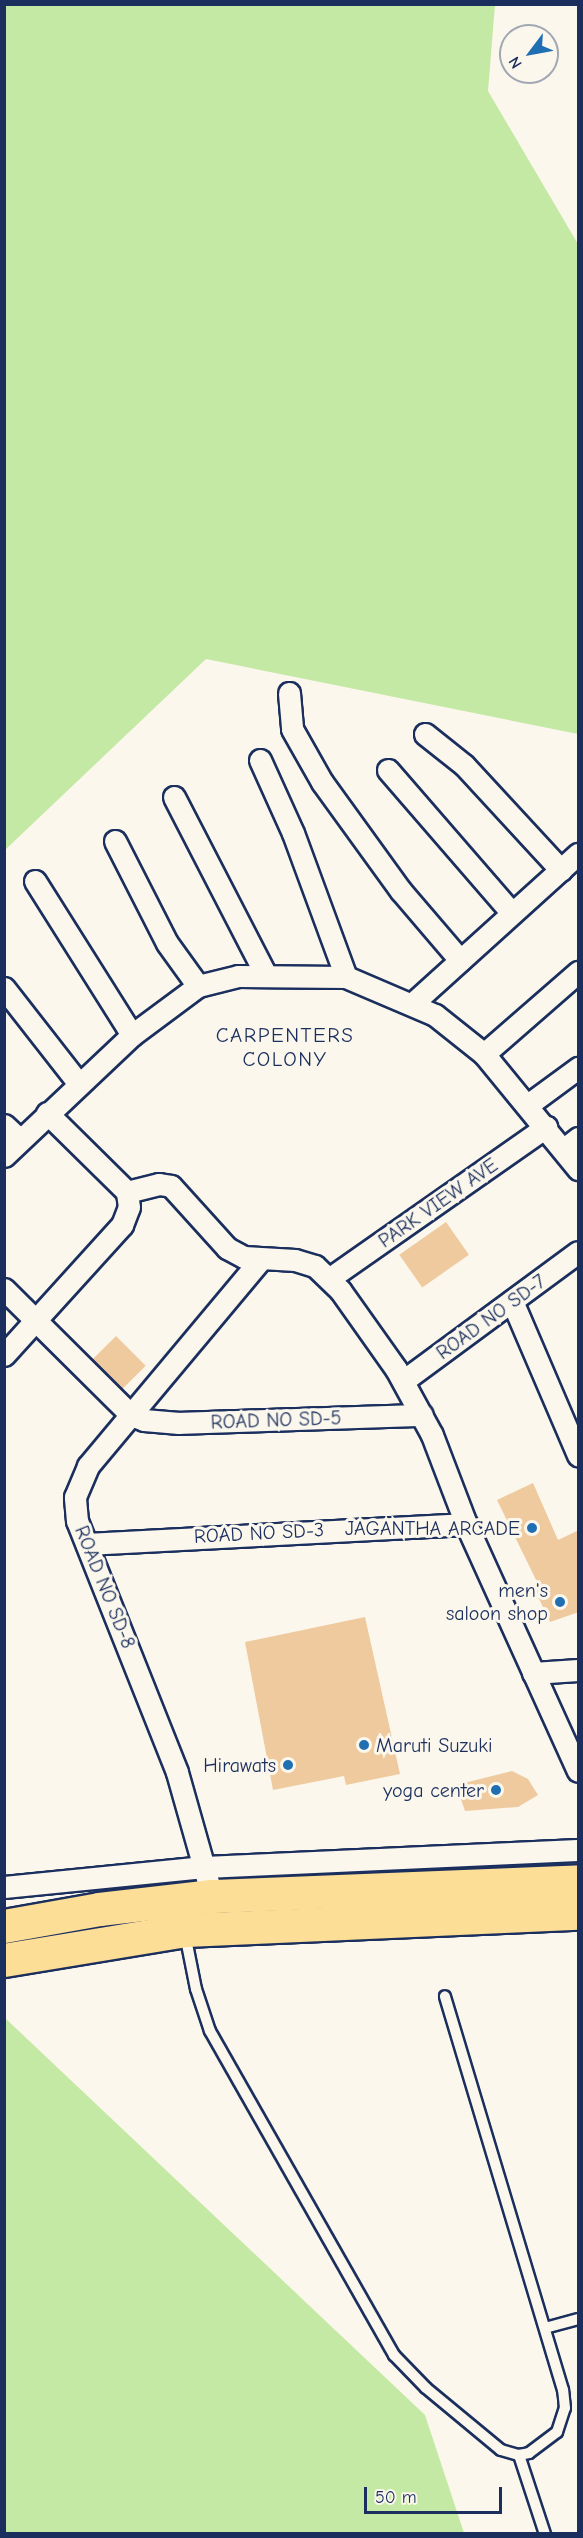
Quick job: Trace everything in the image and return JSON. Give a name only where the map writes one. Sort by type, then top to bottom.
[{"type":"main road","points":[[4,1926],[99,1909],[208,1882],[579,1881]]},
{"type":"main road","points":[[4,1960],[185,1930],[579,1913]]},
{"type":"street","points":[[289,693],[292,729],[322,782],[401,891],[460,960]]},
{"type":"street","points":[[425,734],[464,765],[561,870]]},
{"type":"street","points":[[260,760],[293,833],[346,977]]},
{"type":"street","points":[[388,770],[512,914]]},
{"type":"street","points":[[174,797],[266,975]]},
{"type":"street","points":[[115,841],[167,943],[198,986]]},
{"type":"street","points":[[412,1004],[579,854]]},
{"type":"street","points":[[35,880],[132,1035]]},
{"type":"street","points":[[484,1054],[579,972]]},
{"type":"street","points":[[4,1156],[132,1035],[198,986],[238,976],[266,975],[346,977],[435,1015],[484,1054],[529,1104],[546,1127],[571,1144],[579,1169]]},
{"type":"street","points":[[4,988],[79,1084]]},
{"type":"street","points":[[529,1104],[579,1068]]},
{"type":"street","points":[[4,1355],[122,1226],[129,1207],[127,1192],[47,1113]]},
{"type":"street","points":[[4,1125],[20,1140]]},
{"type":"street","name":"PARK VIEW AVE","points":[[330,1278],[546,1127]]},
{"type":"street","points":[[127,1192],[159,1184],[171,1186],[227,1248],[261,1260],[295,1260],[315,1266],[330,1278],[403,1381],[422,1415],[466,1524],[579,1771]]},
{"type":"street","name":"ROAD NO SD-7","points":[[403,1381],[579,1252]]},
{"type":"street","name":"ROAD NO SD-8","points":[[208,1882],[177,1772],[75,1510],[79,1482],[131,1415],[261,1260]]},
{"type":"street","points":[[4,1289],[131,1415]]},
{"type":"street","points":[[512,1301],[579,1455]]},
{"type":"street","name":"ROAD NO SD-5","points":[[131,1415],[179,1423],[422,1415]]},
{"type":"street","name":"ROAD NO SD-3","points":[[87,1544],[466,1524]]},
{"type":"street","points":[[533,1673],[579,1670]]},
{"type":"street","points":[[4,1887],[208,1882],[579,1850]]},
{"type":"lane","points":[[185,1930],[196,1989],[210,2031],[394,2355],[426,2388],[501,2450],[519,2455],[529,2453],[557,2432],[563,2421],[563,2390],[445,1996]]},
{"type":"lane","points":[[545,2328],[579,2319]]},
{"type":"lane","points":[[519,2455],[545,2534]]},
{"type":"green space","points":[[5,4],[495,5],[488,91],[578,244],[578,734],[206,659],[5,850]]},
{"type":"green space","points":[[5,2018],[425,2415],[464,2533],[5,2533]]},
{"type":"building","points":[[446,1222],[469,1255],[422,1287],[399,1255]]},
{"type":"building","points":[[116,1336],[146,1366],[122,1389],[93,1359]]},
{"type":"building","points":[[533,1483],[558,1540],[579,1530],[579,1612],[550,1622],[533,1586],[538,1584],[497,1500]]},
{"type":"building","points":[[365,1617],[400,1774],[346,1785],[344,1776],[273,1790],[245,1642]]},
{"type":"building","name":"yoga center","points":[[512,1771],[528,1779],[538,1795],[518,1807],[465,1811],[456,1785]]},
{"type":"place","name":"JAGANTHA ARCADE","points":[[532,1528]]},
{"type":"place","name":"men's saloon shop","points":[[560,1602]]},
{"type":"place","name":"Maruti Suzuki","points":[[364,1745]]},
{"type":"place","name":"Hirawats","points":[[288,1765]]},
{"type":"place","name":"yoga center","points":[[496,1790]]},
{"type":"district","name":"CARPENTERS COLONY","points":[[285,1047]]}]
